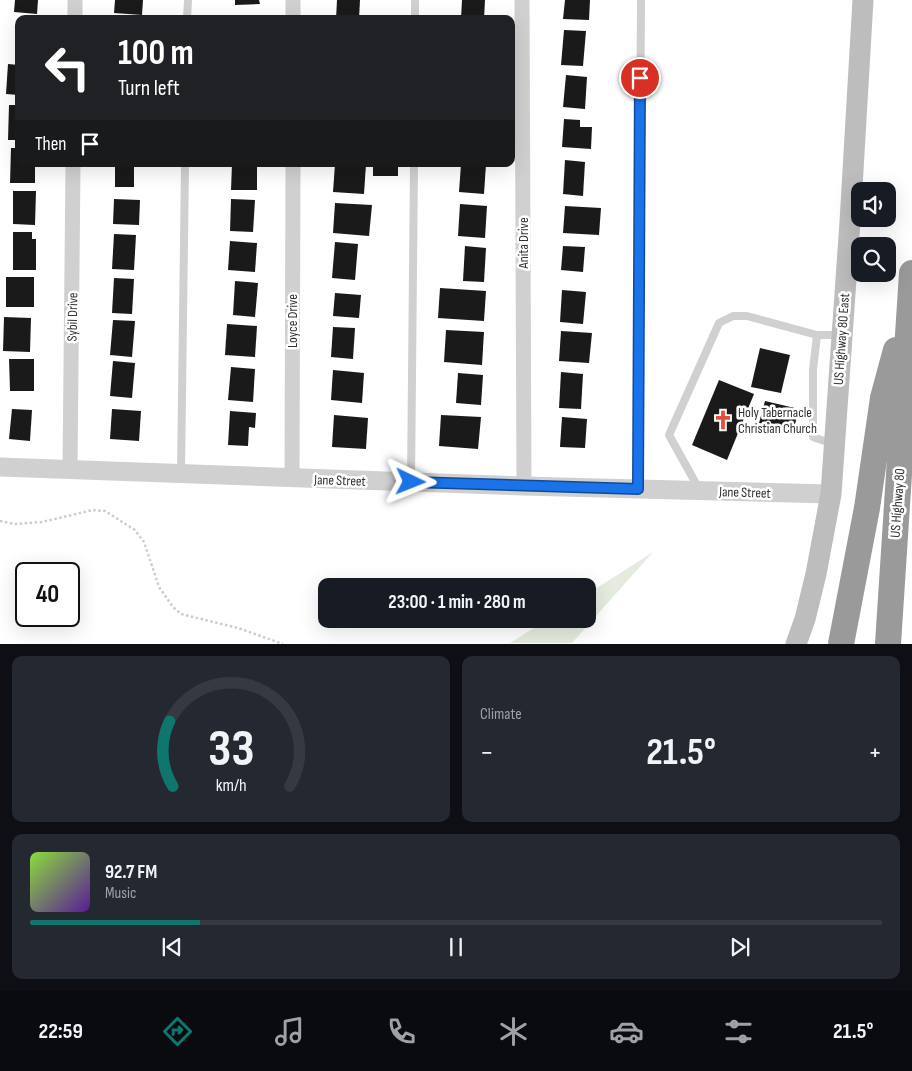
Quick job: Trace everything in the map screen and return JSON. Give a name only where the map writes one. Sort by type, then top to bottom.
[{"type":"highway","points":[[841,644],[867,508],[883,398],[911,284]]},
{"type":"highway","name":"US Highway 80","points":[[888,644],[911,284]]},
{"type":"main road","name":"US Highway 80 East","points":[[796,644],[805,619],[816,574],[830,494],[863,0]]},
{"type":"street","points":[[75,0],[75,15]]},
{"type":"street","points":[[293,0],[293,15]]},
{"type":"street","name":"Anita Drive","points":[[522,0],[524,486]]},
{"type":"street","name":"Sybil Drive","points":[[70,470],[74,167]]},
{"type":"street","name":"Loyce Drive","points":[[292,478],[293,167]]},
{"type":"street","name":"Jane Street","points":[[0,467],[524,486],[830,494]]},
{"type":"lane","points":[[187,15],[188,0]]},
{"type":"lane","points":[[415,0],[415,15]]},
{"type":"lane","points":[[638,489],[641,0]]},
{"type":"lane","points":[[181,473],[185,167]]},
{"type":"lane","points":[[411,482],[414,167]]},
{"type":"lane","points":[[700,491],[670,435],[719,323],[733,316],[748,316],[817,335],[842,335]]},
{"type":"lane","points":[[817,335],[813,370],[813,437],[834,444]]},
{"type":"path","points":[[0,521],[15,524],[42,522],[93,510],[105,511],[135,530],[144,542],[159,587],[173,607],[181,614],[238,628],[283,644]]},
{"type":"shaded area","points":[[653,552],[596,616],[596,589]]},
{"type":"shaded area","points":[[534,628],[585,628],[572,643],[510,643]]},
{"type":"building","points":[[15,0],[38,0],[37,14],[14,12]]},
{"type":"building","points":[[115,0],[143,0],[142,15],[114,13]]},
{"type":"building","points":[[235,0],[259,0],[260,4],[235,5]]},
{"type":"building","points":[[337,0],[360,0],[359,15],[336,15]]},
{"type":"building","points":[[462,0],[485,0],[484,15],[461,15]]},
{"type":"building","points":[[565,0],[590,0],[589,20],[563,19]]},
{"type":"building","points":[[564,30],[586,31],[583,66],[561,65]]},
{"type":"building","points":[[8,64],[15,65],[15,95],[6,94]]},
{"type":"building","points":[[566,75],[587,77],[585,109],[563,107]]},
{"type":"building","points":[[9,105],[15,105],[15,140],[8,140]]},
{"type":"building","points":[[564,119],[580,120],[580,127],[592,127],[591,149],[562,147]]},
{"type":"building","points":[[11,148],[15,148],[15,167],[35,167],[35,183],[10,183]]},
{"type":"building","points":[[565,160],[585,162],[583,196],[563,194]]},
{"type":"building","points":[[115,167],[134,167],[134,187],[115,187]]},
{"type":"building","points":[[232,167],[257,167],[257,190],[231,190]]},
{"type":"building","points":[[335,167],[366,167],[364,194],[333,192]]},
{"type":"building","points":[[373,167],[398,167],[398,176],[373,176]]},
{"type":"building","points":[[461,167],[486,167],[484,194],[459,192]]},
{"type":"building","points":[[13,191],[36,191],[35,225],[13,224]]},
{"type":"building","points":[[114,199],[140,200],[139,225],[113,224]]},
{"type":"building","points":[[231,199],[255,200],[253,232],[230,231]]},
{"type":"building","points":[[335,203],[372,205],[369,236],[333,233]]},
{"type":"building","points":[[460,204],[487,206],[485,238],[458,236]]},
{"type":"building","points":[[565,206],[601,208],[599,235],[563,233]]},
{"type":"building","points":[[13,232],[32,232],[32,239],[36,239],[36,270],[13,270]]},
{"type":"building","points":[[114,234],[136,235],[134,270],[112,269]]},
{"type":"building","points":[[230,241],[257,243],[255,272],[228,270]]},
{"type":"building","points":[[335,242],[358,244],[355,280],[332,278]]},
{"type":"building","points":[[465,246],[486,248],[484,282],[463,281]]},
{"type":"building","points":[[563,246],[585,247],[583,272],[561,270]]},
{"type":"building","points":[[6,277],[34,277],[34,307],[6,307]]},
{"type":"building","points":[[114,278],[134,279],[132,314],[112,313]]},
{"type":"building","points":[[235,281],[258,283],[255,317],[233,315]]},
{"type":"building","points":[[440,288],[486,291],[484,321],[438,318]]},
{"type":"building","points":[[562,290],[586,292],[583,324],[560,322]]},
{"type":"building","points":[[335,293],[361,295],[359,318],[333,316]]},
{"type":"building","points":[[4,317],[31,318],[30,352],[3,351]]},
{"type":"building","points":[[113,320],[135,321],[132,357],[110,355]]},
{"type":"building","points":[[227,324],[257,326],[255,357],[225,355]]},
{"type":"building","points":[[333,327],[355,328],[353,359],[331,357]]},
{"type":"building","points":[[446,330],[484,332],[482,365],[444,362]]},
{"type":"building","points":[[561,331],[592,333],[589,363],[559,361]]},
{"type":"building","points":[[760,348],[790,355],[781,393],[751,387]]},
{"type":"building","points":[[9,359],[34,359],[34,391],[10,391]]},
{"type":"building","points":[[113,361],[135,363],[132,398],[110,396]]},
{"type":"building","points":[[231,367],[255,369],[253,402],[228,400]]},
{"type":"building","points":[[333,370],[364,373],[362,403],[331,400]]},
{"type":"building","points":[[561,372],[583,374],[581,409],[559,408]]},
{"type":"building","points":[[458,373],[483,375],[481,405],[456,403]]},
{"type":"building","name":"Holy Tabernacle Christian Church","points":[[719,380],[754,394],[727,460],[692,445]]},
{"type":"building","points":[[765,401],[799,409],[793,432],[759,423]]},
{"type":"building","points":[[12,409],[32,410],[30,441],[9,439]]},
{"type":"building","points":[[112,409],[141,411],[139,441],[110,439]]},
{"type":"building","points":[[230,411],[256,413],[255,428],[249,427],[248,446],[228,445]]},
{"type":"building","points":[[334,415],[368,418],[366,449],[332,447]]},
{"type":"building","points":[[441,415],[481,417],[478,449],[439,446]]},
{"type":"building","points":[[562,417],[587,419],[585,448],[560,447]]},
{"type":"place","name":"Holy Tabernacle Christian Church","points":[[723,420]]},
{"type":"route","points":[[411,482],[638,489],[640,78]]}]
